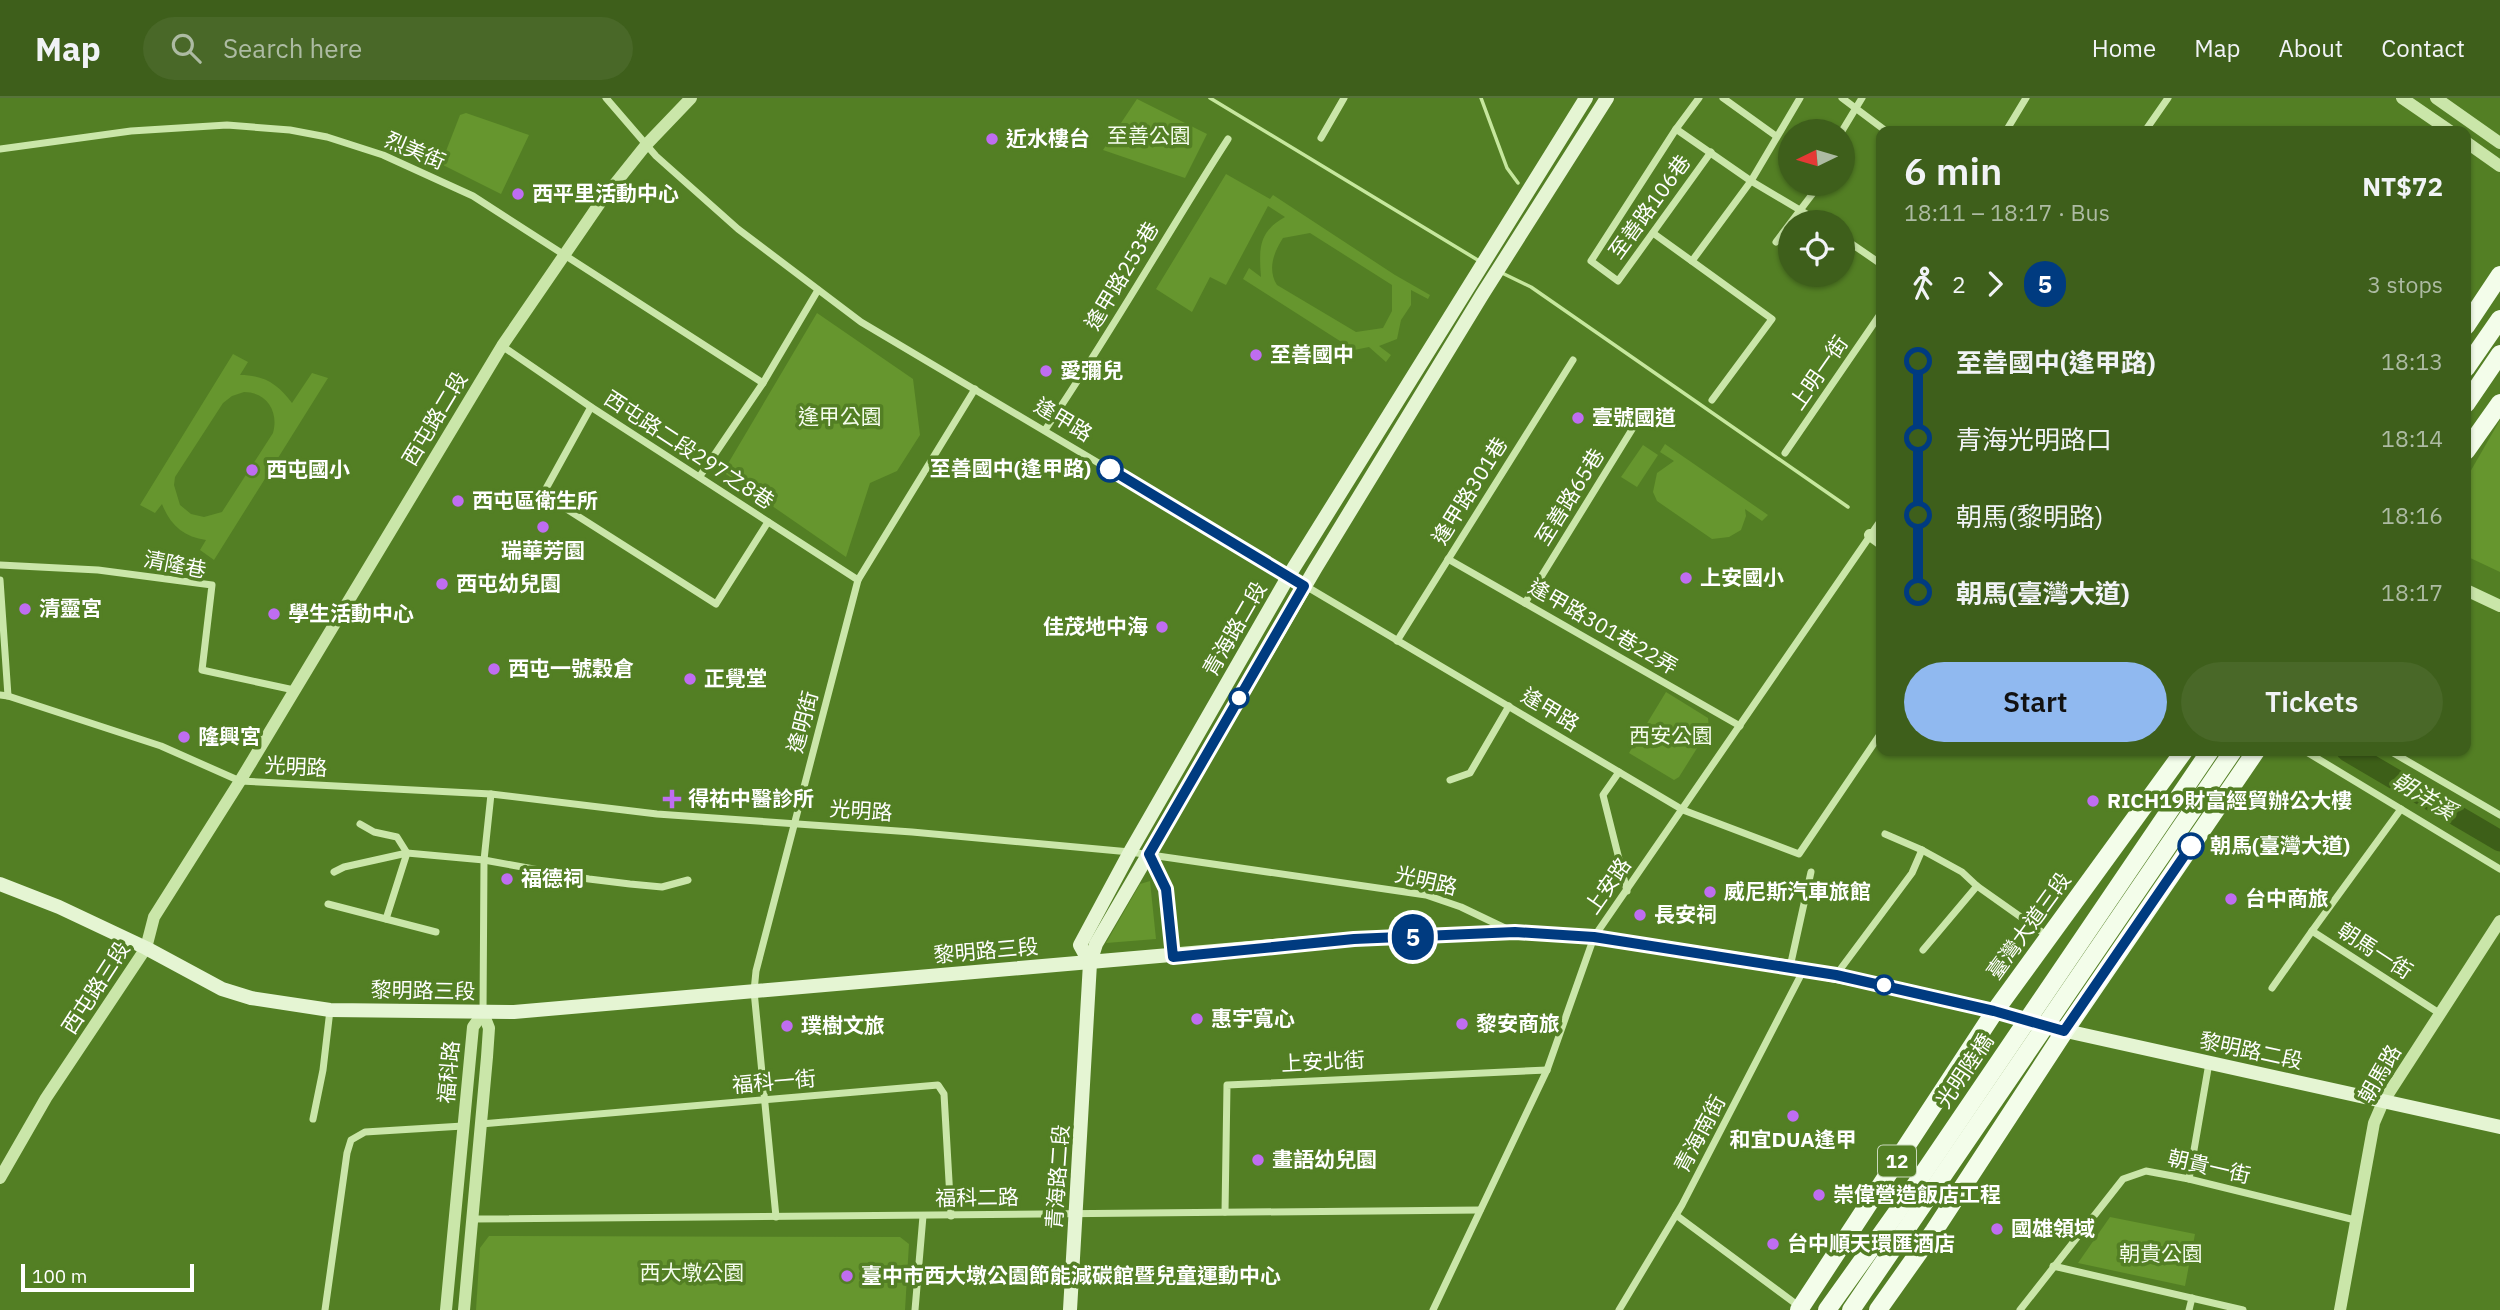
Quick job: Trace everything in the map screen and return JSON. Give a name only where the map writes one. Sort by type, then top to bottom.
[{"type":"main road","points":[[1502,249],[1586,98]]},
{"type":"main road","points":[[1475,291],[1606,98]]},
{"type":"main road","points":[[2471,318],[2500,275]]},
{"type":"main road","name":"青海路二段","points":[[1090,963],[1080,945],[1130,852],[1288,577],[1475,291]]},
{"type":"main road","name":"青海路二段","points":[[1070,1310],[1090,963],[1101,935],[1475,291]]},
{"type":"main road","points":[[2471,361],[2500,319]]},
{"type":"main road","points":[[2471,397],[2500,354]]},
{"type":"main road","points":[[2471,444],[2500,403]]},
{"type":"main road","name":"臺灣大道三段","points":[[1800,1309],[1994,1011],[2180,756]]},
{"type":"main road","name":"光明陸橋","points":[[1827,1310],[1897,1212],[2207,756]]},
{"type":"main road","name":"光明陸橋","points":[[1851,1310],[2230,756]]},
{"type":"main road","points":[[1878,1310],[1934,1231],[2064,1031],[2253,756]]},
{"type":"main road","name":"黎明路三段","points":[[0,884],[59,907],[146,947],[222,989],[258,1000],[330,1010],[482,1013],[608,1005],[1354,939],[1515,932],[1594,937],[1797,968],[1994,1011]]},
{"type":"main road","name":"黎明路二段","points":[[1994,1011],[2064,1031],[2500,1127]]},
{"type":"street","name":"逢甲路","points":[[606,98],[646,145],[747,237],[861,322],[1683,810],[1799,854],[1876,740]]},
{"type":"street","name":"西屯路二段","points":[[240,781],[502,346],[602,200],[646,145],[691,98]]},
{"type":"street","points":[[1321,138],[1344,98]]},
{"type":"street","points":[[1699,98],[1676,129],[1751,181],[1800,209]]},
{"type":"street","points":[[1723,98],[1776,135]]},
{"type":"street","points":[[1692,261],[1751,181],[1800,98]]},
{"type":"street","points":[[1842,98],[1879,126]]},
{"type":"street","points":[[1850,119],[1862,98]]},
{"type":"street","points":[[2009,126],[2026,98]]},
{"type":"street","points":[[2148,126],[2168,98]]},
{"type":"street","points":[[2402,98],[2443,126]]},
{"type":"street","points":[[2436,98],[2500,143]]},
{"type":"street","name":"烈美街","points":[[0,149],[131,131],[227,125],[290,130],[327,137],[383,155],[473,196],[763,383]]},
{"type":"street","name":"至善路106巷","points":[[1676,129],[1591,261],[1618,281],[1711,152]]},
{"type":"street","name":"逢甲路253巷","points":[[1045,430],[1108,335],[1172,226],[1228,139]]},
{"type":"street","points":[[2471,146],[2500,166]]},
{"type":"street","points":[[1776,242],[1810,196]]},
{"type":"street","points":[[1653,233],[1772,319],[1712,400]]},
{"type":"street","points":[[1855,246],[1876,261]]},
{"type":"street","points":[[700,476],[763,383],[818,290]]},
{"type":"street","name":"上明一街","points":[[1785,453],[1876,320]]},
{"type":"street","name":"西屯路二段297之8巷","points":[[502,346],[858,580]]},
{"type":"street","name":"逢甲路301巷","points":[[1397,641],[1573,360]]},
{"type":"street","name":"逢明街","points":[[776,1217],[754,991],[756,971],[858,580],[975,389]]},
{"type":"street","points":[[592,407],[543,494],[716,604],[768,522]]},
{"type":"street","name":"至善路65巷","points":[[1525,603],[1644,410]]},
{"type":"street","name":"上安路","points":[[1433,1310],[1547,1070],[1594,937],[1876,527]]},
{"type":"street","points":[[1870,535],[1876,539]]},
{"type":"street","name":"逢甲路301巷22弄","points":[[1448,559],[1740,726]]},
{"type":"street","name":"清隆巷","points":[[0,565],[98,570],[212,584],[202,670],[294,690]]},
{"type":"street","points":[[0,580],[4,695]]},
{"type":"street","points":[[2471,592],[2500,606]]},
{"type":"street","name":"光明路","points":[[4,695],[161,746],[240,781],[491,794],[657,814],[1149,854],[1426,895],[1461,907],[1515,932]]},
{"type":"street","points":[[1450,780],[1470,773],[1509,706]]},
{"type":"street","points":[[2313,756],[2500,869]]},
{"type":"street","points":[[2399,756],[2500,815]]},
{"type":"street","points":[[1619,772],[1603,795],[1627,891]]},
{"type":"street","name":"西屯路三段","points":[[0,1178],[46,1098],[146,947],[155,917],[240,781]]},
{"type":"street","points":[[482,1013],[484,860],[491,794]]},
{"type":"street","name":"朝馬一街","points":[[2401,809],[2312,931],[2439,1013]]},
{"type":"street","points":[[360,824],[374,832],[397,837],[407,853],[386,919]]},
{"type":"street","points":[[1885,834],[1962,872],[1977,886],[2050,937]]},
{"type":"street","points":[[1836,975],[1912,873],[1922,850]]},
{"type":"street","points":[[334,872],[344,867],[407,853],[484,860],[589,880],[662,887],[688,880]]},
{"type":"street","points":[[1149,854],[1166,889],[1173,957]]},
{"type":"street","name":"青海南街","points":[[1619,1310],[1676,1215],[1797,968],[1811,872]]},
{"type":"street","points":[[1923,950],[1977,886]]},
{"type":"street","points":[[328,904],[436,932]]},
{"type":"street","name":"朝馬路","points":[[2340,1310],[2374,1123],[2383,1102],[2500,920]]},
{"type":"street","points":[[2272,988],[2312,931]]},
{"type":"street","points":[[313,1119],[323,1070],[330,1010]]},
{"type":"street","name":"福科路","points":[[464,1310],[489,1028],[482,1013]]},
{"type":"street","name":"福科路","points":[[446,1310],[473,1027],[482,1013]]},
{"type":"street","points":[[2189,1180],[2209,1063]]},
{"type":"street","name":"上安北街","points":[[1225,1212],[1227,1085],[1547,1070]]},
{"type":"street","name":"福科一街","points":[[481,1124],[938,1085],[944,1094],[951,1216]]},
{"type":"street","points":[[324,1310],[351,1140],[365,1132],[463,1126]]},
{"type":"street","name":"朝貴一街","points":[[2021,1310],[2123,1179],[2146,1171],[2355,1220]]},
{"type":"street","name":"福科二路","points":[[473,1219],[1480,1210]]},
{"type":"street","name":"臺灣大道三段","points":[[1676,1215],[1800,1309]]},
{"type":"street","points":[[915,1310],[923,1216]]},
{"type":"street","points":[[2053,1266],[2243,1310]]},
{"type":"street","points":[[2189,1310],[2192,1298]]},
{"type":"green space","name":"至善公園","points":[[1137,99],[1207,134],[1185,178],[1103,150]]},
{"type":"green space","points":[[466,113],[529,135],[501,194],[441,164],[460,115]]},
{"type":"green space","points":[[1226,174],[1270,199],[1273,195],[1430,295],[1428,299],[1411,290],[1411,305],[1401,320],[1397,339],[1379,346],[1391,355],[1386,362],[1369,347],[1354,350],[1243,279],[1249,268],[1261,277],[1262,242],[1270,229],[1285,217],[1268,206],[1226,285],[1210,277],[1192,312],[1156,289]],"holes":[[[1310,233],[1392,285],[1392,311],[1383,328],[1356,332],[1277,285],[1272,273],[1273,261],[1283,238]]]},
{"type":"green space","name":"逢甲公園","points":[[817,313],[913,379],[920,435],[897,471],[870,483],[846,557],[723,472]]},
{"type":"green space","points":[[233,354],[248,362],[240,375],[270,382],[292,403],[312,373],[328,378],[214,560],[200,550],[206,540],[179,529],[162,504],[155,513],[140,505]],"holes":[[[244,392],[265,399],[273,411],[273,433],[222,512],[204,517],[191,514],[180,505],[174,485],[175,477],[223,403],[232,396]]]},
{"type":"green space","points":[[2500,420],[2500,572],[2471,558],[2471,470]]},
{"type":"green space","points":[[1665,444],[1768,515],[1762,521],[1745,509],[1746,516],[1741,530],[1729,537],[1712,539],[1657,501],[1653,492],[1657,473],[1674,461],[1660,452]]},
{"type":"green space","points":[[1643,445],[1658,455],[1637,487],[1621,477]]},
{"type":"green space","name":"西安公園","points":[[1666,692],[1708,718],[1709,729],[1679,777],[1674,780],[1629,753]]},
{"type":"green space","points":[[1150,881],[1156,939],[1106,943],[1140,884]]},
{"type":"green space","name":"朝貴公園","points":[[2110,1217],[2195,1234],[2185,1286],[2078,1263]]},
{"type":"green space","name":"西大墩公園","points":[[489,1236],[900,1237],[909,1244],[905,1310],[476,1310],[480,1248]]},
{"type":"waterway","points":[[1210,98],[1481,262]]},
{"type":"waterway","points":[[1481,98],[1507,168],[1518,183]]},
{"type":"waterway","points":[[1500,272],[1531,287],[1848,507]]},
{"type":"waterway","name":"朝洋溪","points":[[2356,756],[2500,841]]},
{"type":"bus line","name":"5","points":[[1110,469],[1304,586],[1149,854],[1166,889],[1173,957],[1354,939],[1515,932],[1594,937],[1836,975],[1994,1011],[2064,1031],[2191,846]]},
{"type":"place","name":"近水樓台","points":[[992,139]]},
{"type":"place","name":"西平里活動中心","points":[[518,194]]},
{"type":"place","name":"至善國中","points":[[1256,355]]},
{"type":"place","name":"愛彌兒","points":[[1046,371]]},
{"type":"place","name":"壹號國道","points":[[1578,418]]},
{"type":"place","name":"至善國中(逢甲路)","points":[[1110,469]]},
{"type":"place","name":"西屯國小","points":[[252,470]]},
{"type":"place","name":"西屯區衛生所","points":[[458,501]]},
{"type":"place","name":"瑞華芳園","points":[[543,527]]},
{"type":"place","name":"上安國小","points":[[1686,578]]},
{"type":"place","name":"西屯幼兒園","points":[[442,584]]},
{"type":"place","name":"清靈宮","points":[[25,609]]},
{"type":"place","name":"學生活動中心","points":[[274,614]]},
{"type":"place","name":"佳茂地中海","points":[[1162,627]]},
{"type":"place","name":"西屯一號穀倉","points":[[494,669]]},
{"type":"place","name":"正覺堂","points":[[690,679]]},
{"type":"place","name":"隆興宮","points":[[184,737]]},
{"type":"place","name":"得祐中醫診所","points":[[672,799]]},
{"type":"place","name":"RICH19財富經貿辦公大樓","points":[[2093,801]]},
{"type":"place","name":"朝馬(臺灣大道)","points":[[2191,846]]},
{"type":"place","name":"福德祠","points":[[507,879]]},
{"type":"place","name":"威尼斯汽車旅館","points":[[1710,892]]},
{"type":"place","name":"台中商旅","points":[[2231,899]]},
{"type":"place","name":"長安祠","points":[[1640,915]]},
{"type":"place","name":"惠宇寬心","points":[[1197,1019]]},
{"type":"place","name":"黎安商旅","points":[[1462,1024]]},
{"type":"place","name":"璞樹文旅","points":[[787,1026]]},
{"type":"place","name":"和宜DUA逢甲","points":[[1793,1116]]},
{"type":"place","name":"畫語幼兒園","points":[[1258,1160]]},
{"type":"place","name":"崇偉營造飯店工程","points":[[1819,1195]]},
{"type":"place","name":"國雄領域","points":[[1997,1229]]},
{"type":"place","name":"台中順天環匯酒店","points":[[1773,1244]]},
{"type":"place","name":"臺中市西大墩公園節能減碳館暨兒童運動中心","points":[[847,1276]]}]
